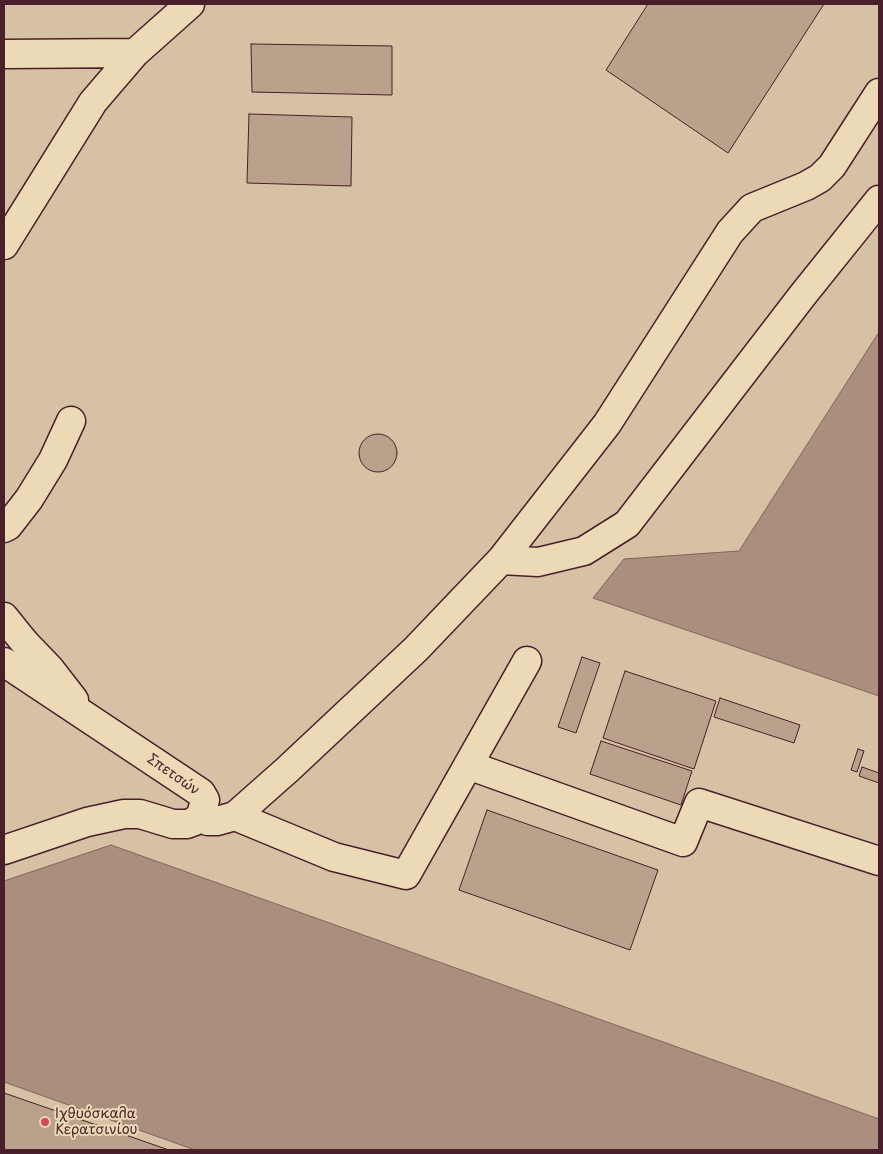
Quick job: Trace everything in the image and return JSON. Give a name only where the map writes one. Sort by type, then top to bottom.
[{"type":"street","points":[[4,245],[93,102],[135,53],[190,4]]},
{"type":"street","points":[[4,54],[135,53]]},
{"type":"street","points":[[201,815],[208,821],[217,821],[235,816],[416,649],[501,560],[607,424],[730,232],[752,208],[806,186],[820,178],[832,166],[879,93]]},
{"type":"street","points":[[501,560],[538,562],[584,552],[627,524],[802,296],[879,200]]},
{"type":"street","points":[[4,528],[8,526],[29,499],[53,460],[71,421]]},
{"type":"street","points":[[4,617],[50,669],[87,718]]},
{"type":"street","points":[[235,816],[334,857],[406,875],[527,661]]},
{"type":"street","name":"Σπετσών","points":[[4,662],[201,793],[205,800],[201,815],[195,821],[173,824],[140,814],[109,816],[51,833],[4,850]]},
{"type":"street","points":[[468,765],[683,842],[699,804],[879,861]]},
{"type":"shaded area","points":[[4,4],[879,4],[879,332],[739,551],[624,559],[594,598],[879,696],[879,1119],[111,845],[4,881]]},
{"type":"shaded area","points":[[879,332],[879,696],[593,598],[624,559],[739,551]]},
{"type":"shaded area","points":[[111,845],[879,1119],[879,1150],[195,1150],[4,1082],[4,881]]},
{"type":"shaded area","name":"Ιχθυόσκαλα Κερατσινίου","points":[[4,1082],[195,1150],[4,1150]]},
{"type":"building","points":[[648,4],[824,4],[728,153],[606,70]]},
{"type":"building","points":[[251,44],[392,46],[392,95],[252,92]]},
{"type":"building","points":[[249,114],[352,117],[351,186],[247,183]]},
{"type":"building","points":[[378,434],[391,440],[397,453],[391,466],[378,472],[365,466],[359,453],[365,440]]},
{"type":"building","points":[[582,657],[600,663],[576,733],[558,727]]},
{"type":"building","points":[[625,671],[716,701],[694,769],[603,738]]},
{"type":"building","points":[[720,698],[800,725],[794,743],[714,717]]},
{"type":"building","points":[[601,741],[692,771],[681,805],[590,774]]},
{"type":"building","points":[[858,749],[864,751],[857,772],[851,770]]},
{"type":"building","points":[[862,767],[879,773],[879,783],[859,776]]},
{"type":"building","points":[[487,810],[658,870],[630,950],[459,890]]},
{"type":"building","name":"Ιχθυόσκαλα Κερατσινίου","points":[[4,1093],[169,1150],[4,1150]]},
{"type":"place","name":"Ιχθυόσκαλα Κερατσινίου","points":[[45,1122]]}]
